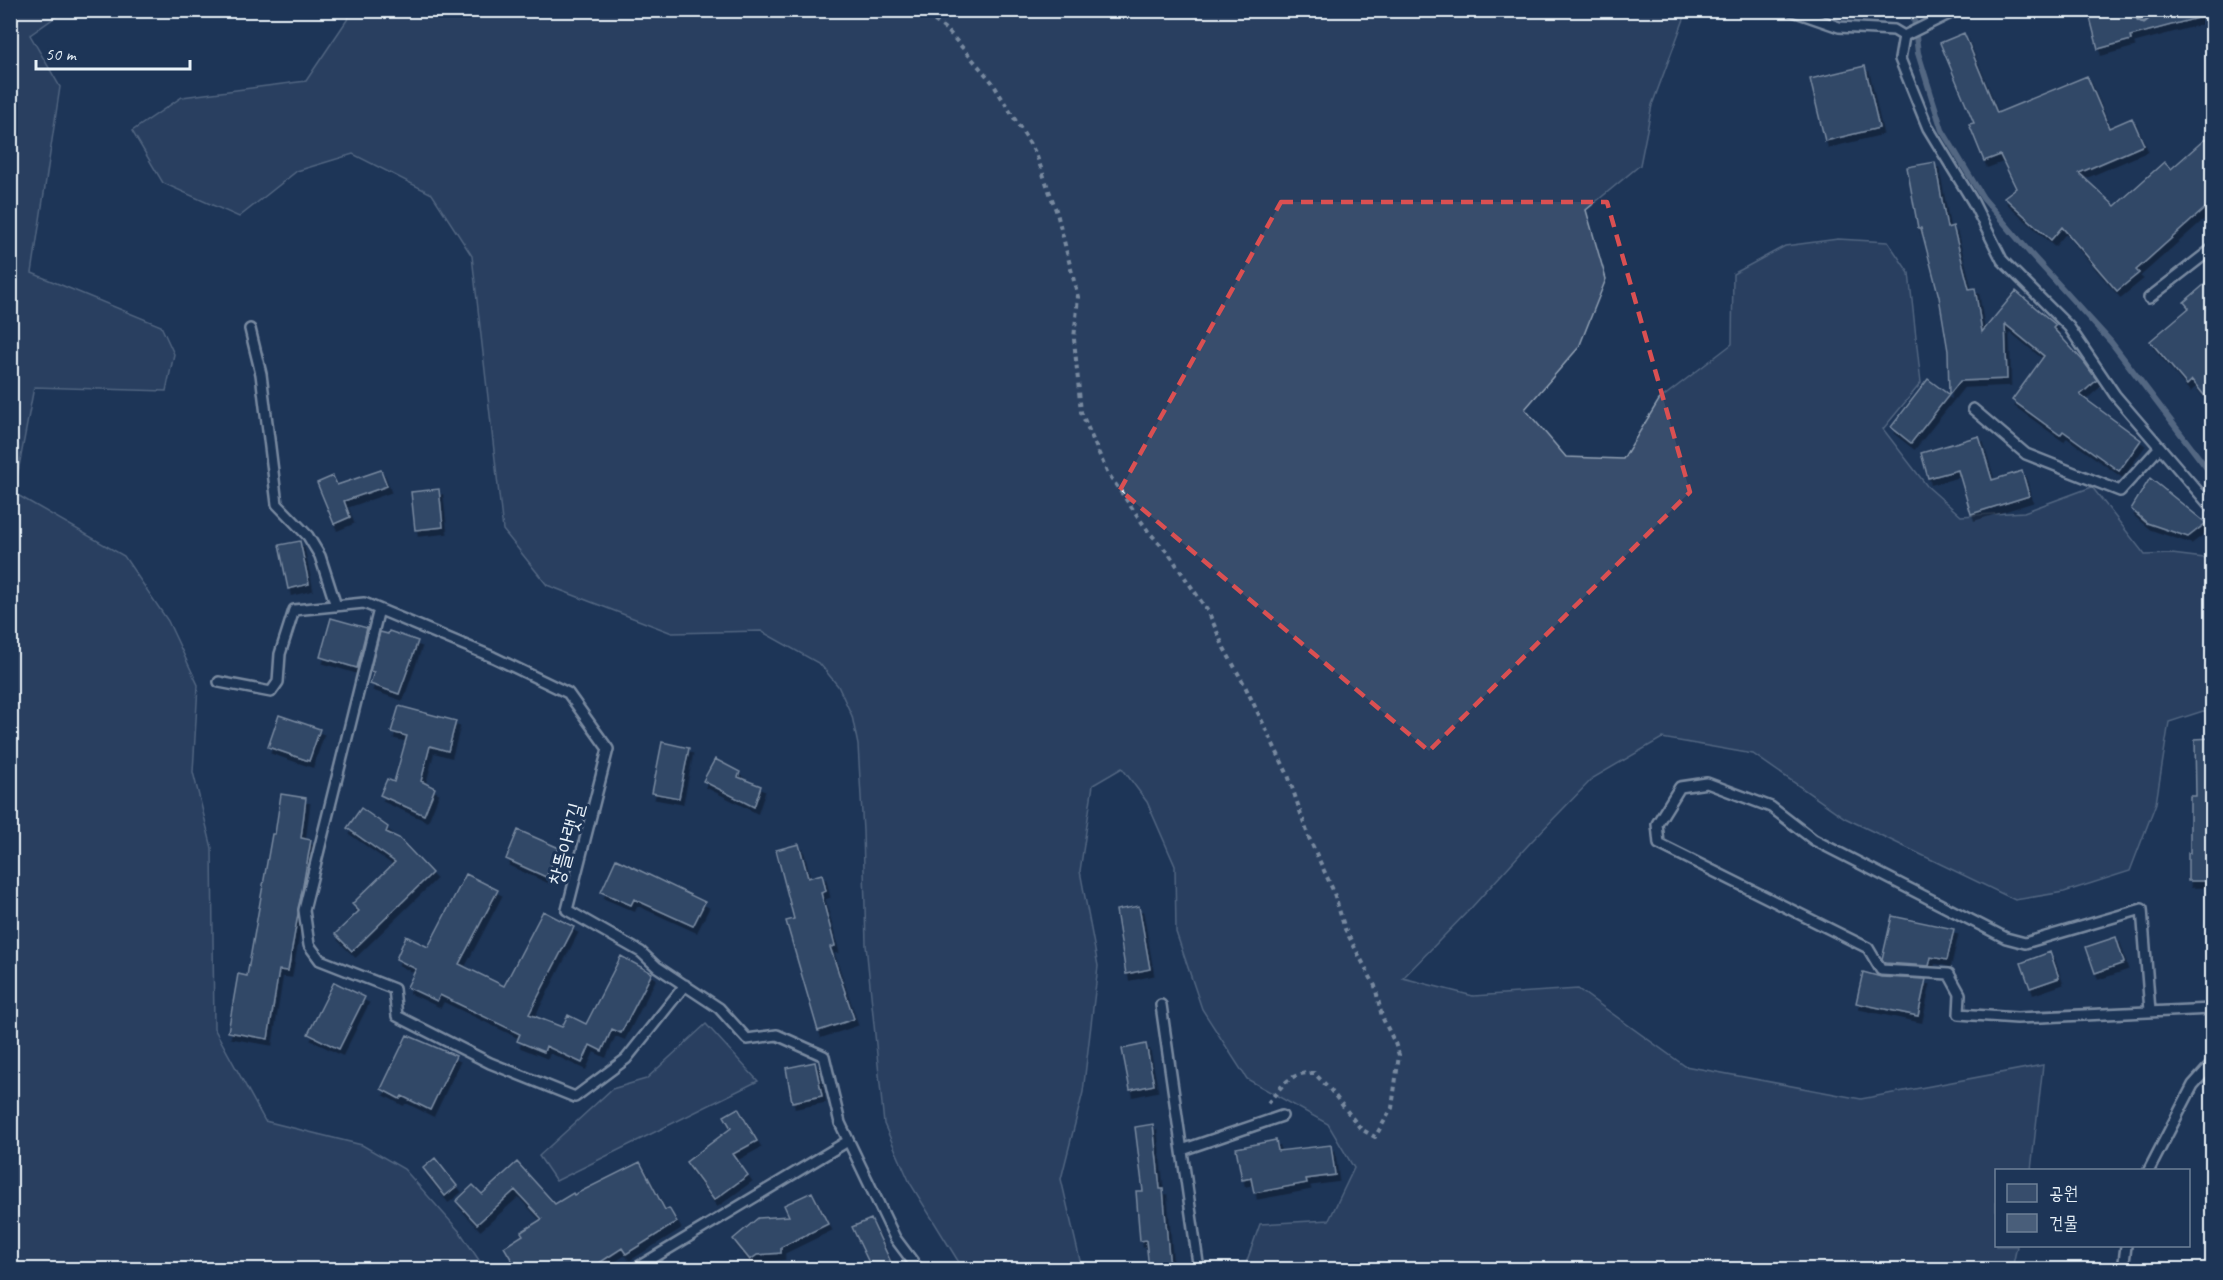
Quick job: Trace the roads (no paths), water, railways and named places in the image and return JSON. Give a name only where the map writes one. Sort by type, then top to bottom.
[{"type":"lane","points":[[1790,10],[1839,27],[1894,30],[1905,35]]},
{"type":"lane","points":[[1905,35],[1957,10]]},
{"type":"lane","points":[[1905,35],[1900,59],[1928,128],[1973,202],[2002,260],[2069,327],[2115,395],[2212,508]]},
{"type":"lane","points":[[2149,298],[2212,249]]},
{"type":"lane","points":[[250,329],[261,374],[277,504],[308,536],[320,556],[336,606]]},
{"type":"lane","points":[[1973,409],[2026,454],[2120,491],[2160,447]]},
{"type":"lane","name":"창뜰아랫길","points":[[219,682],[272,692],[278,682],[280,654],[294,610],[364,603],[493,657],[568,693],[608,749],[567,910],[641,952],[657,967],[720,1008],[747,1039],[777,1035],[824,1056],[840,1123],[848,1142],[895,1238],[919,1269]]},
{"type":"lane","points":[[379,609],[304,910],[309,945],[320,960],[394,989],[397,1016],[490,1063],[575,1097],[626,1059],[685,985]]},
{"type":"lane","points":[[2150,1011],[2142,909],[2025,942],[2006,938],[1814,840],[1771,807],[1707,783],[1680,787],[1657,824],[1659,844],[1868,948],[1881,970],[1949,975],[1960,994],[1959,1014],[2017,1018],[2212,1009]]},
{"type":"lane","points":[[1161,1005],[1199,1269]]},
{"type":"lane","points":[[2151,1169],[2193,1085],[2212,1064]]},
{"type":"lane","points":[[1182,1150],[1282,1116]]},
{"type":"lane","points":[[633,1269],[848,1142]]},
{"type":"lane","points":[[2123,1269],[2126,1247]]},
{"type":"waterway","points":[[1913,10],[1918,53],[1942,130],[1983,198],[2111,342],[2212,475]]}]
